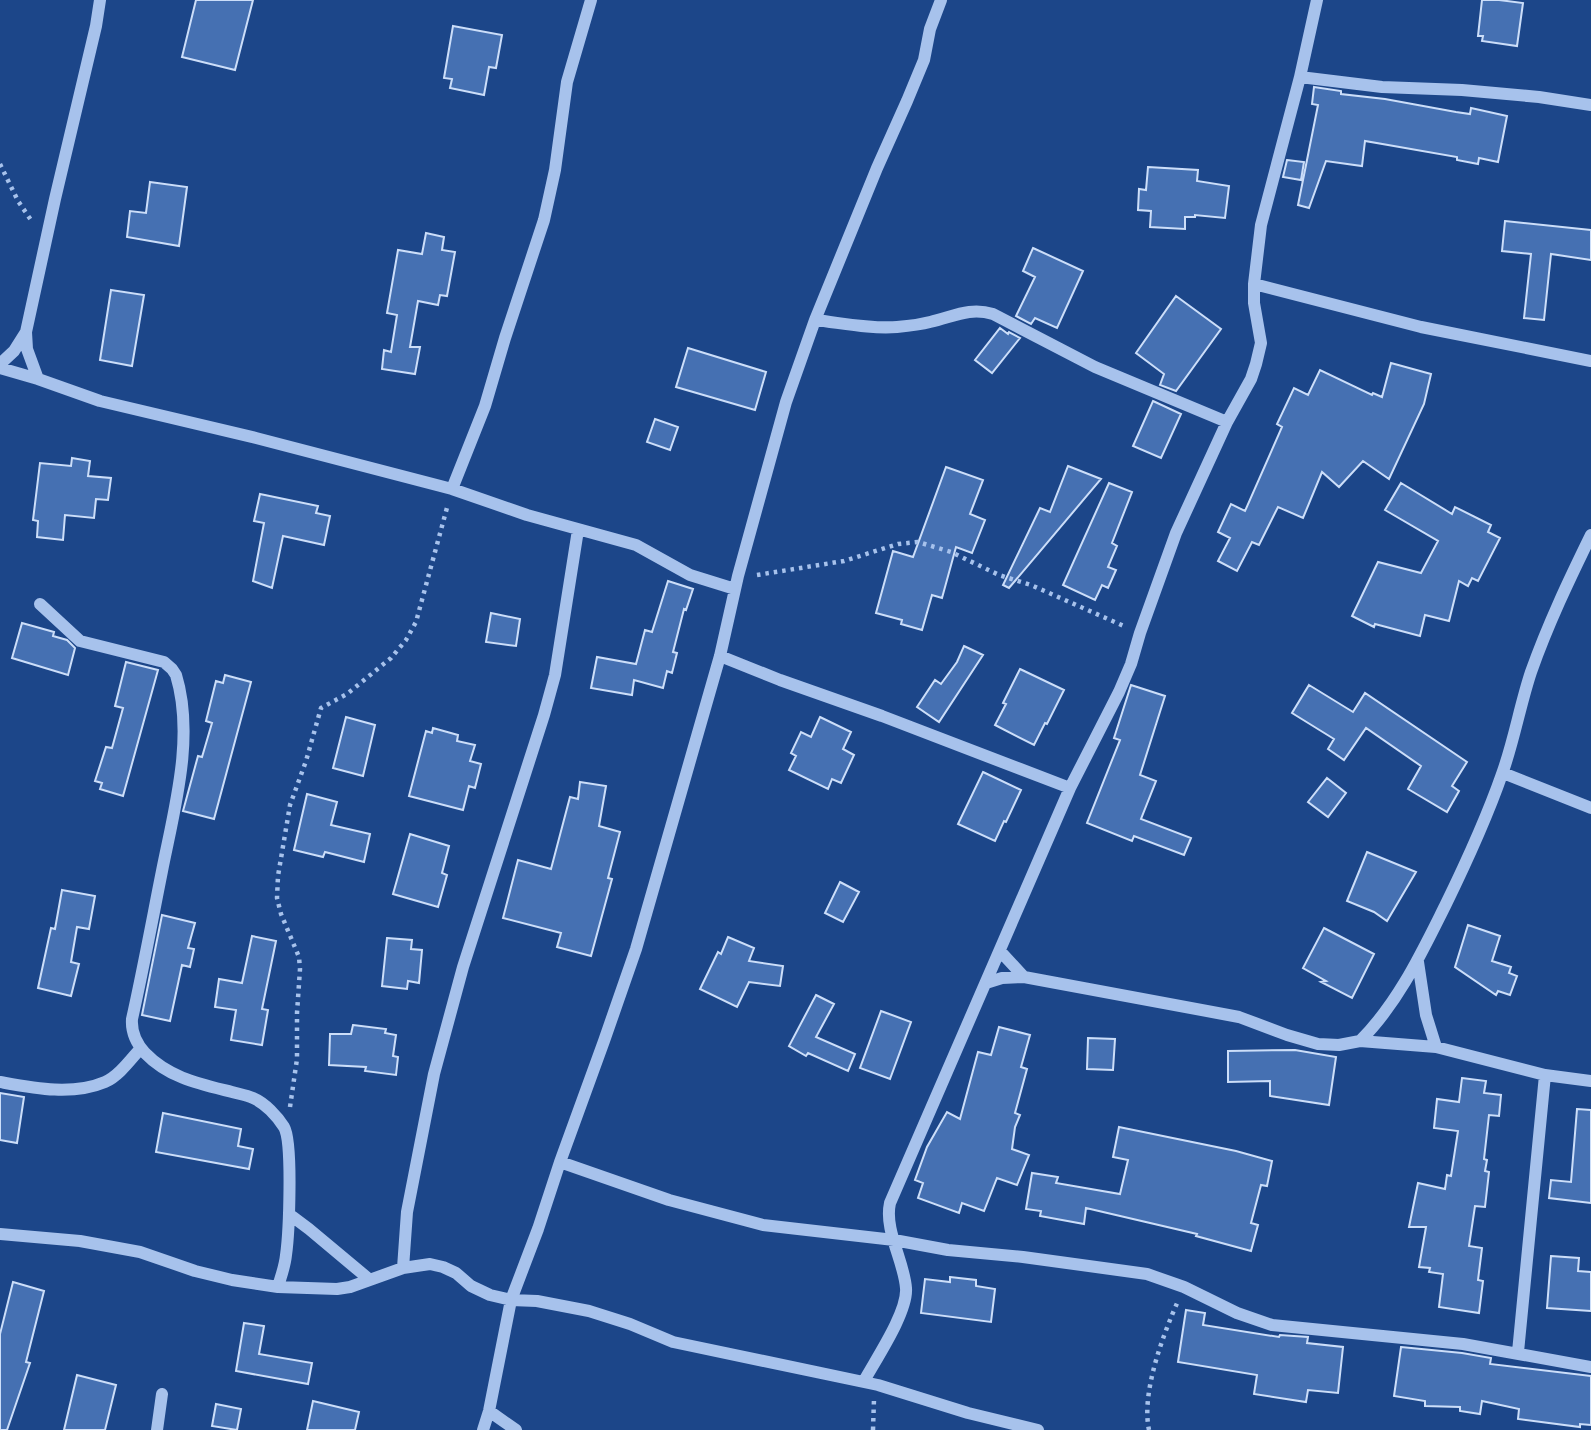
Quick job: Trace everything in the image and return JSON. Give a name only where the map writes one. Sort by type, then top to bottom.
[{"type":"street","points":[[38,379],[27,349],[26,332],[100,0]]},
{"type":"street","points":[[452,489],[485,406],[544,220],[555,170],[567,82],[591,0]]},
{"type":"street","points":[[483,1430],[511,1300],[636,949],[720,656],[786,402],[815,320],[924,60],[930,29],[941,0]]},
{"type":"street","points":[[864,1381],[906,1300],[906,1286],[889,1215],[890,1203],[1070,788],[1131,664],[1176,533],[1256,364],[1261,343],[1254,303],[1254,284],[1261,225],[1300,77],[1317,0]]},
{"type":"street","points":[[1300,77],[1382,87],[1539,97],[1591,105]]},
{"type":"street","points":[[1254,284],[1421,327],[1591,361]]},
{"type":"street","points":[[815,320],[870,327],[897,327],[928,323],[967,311],[981,310],[1095,367],[1227,422]]},
{"type":"street","points":[[26,332],[0,366],[100,401],[452,489],[527,515],[636,545],[690,575],[737,583]]},
{"type":"street","points":[[403,1268],[407,1212],[434,1074],[463,967],[555,675],[578,530]]},
{"type":"street","points":[[1360,1041],[1385,1013],[1418,962],[1471,852],[1503,773],[1531,674],[1553,614],[1591,535]]},
{"type":"street","points":[[40,604],[80,641],[164,662],[172,669],[178,681],[184,741],[171,826],[131,1028],[134,1037],[153,1060],[180,1077],[253,1098],[270,1109],[286,1130],[290,1168],[289,1214],[286,1258],[278,1287]]},
{"type":"street","points":[[720,656],[1070,788]]},
{"type":"street","points":[[1503,773],[1591,808]]},
{"type":"street","points":[[1000,951],[1024,977]]},
{"type":"street","points":[[1418,962],[1426,1015],[1436,1047]]},
{"type":"street","points":[[986,983],[1002,978],[1024,977],[1239,1017],[1318,1044],[1339,1045],[1360,1041],[1436,1047],[1545,1075],[1591,1081]]},
{"type":"street","points":[[0,1082],[35,1088],[79,1089],[106,1082],[142,1048]]},
{"type":"street","points":[[1518,1352],[1545,1075]]},
{"type":"street","points":[[560,1162],[669,1200],[763,1225],[1147,1274],[1184,1287],[1237,1313],[1272,1325],[1409,1337],[1518,1352],[1591,1367]]},
{"type":"street","points":[[289,1214],[370,1280]]},
{"type":"street","points":[[0,1234],[80,1241],[140,1252],[195,1271],[278,1287],[337,1289],[403,1268],[443,1266],[471,1286],[490,1295],[589,1311],[631,1324],[673,1342],[864,1381],[968,1413],[1038,1430]]},
{"type":"street","points":[[157,1430],[162,1394]]},
{"type":"street","points":[[489,1411],[516,1430]]},
{"type":"path","points":[[0,164],[18,201],[46,241]]},
{"type":"path","points":[[286,1130],[297,1059],[300,969],[299,957],[277,898],[290,805],[321,708],[347,694],[391,658],[416,622],[452,489]]},
{"type":"path","points":[[737,583],[758,575],[844,561],[898,544],[918,542],[951,552],[999,575],[1031,585],[1140,633]]},
{"type":"path","points":[[1149,1430],[1148,1401],[1157,1357],[1184,1287]]},
{"type":"path","points":[[873,1430],[873,1403],[878,1385]]},
{"type":"building","points":[[196,0],[253,0],[235,70],[182,57]]},
{"type":"building","points":[[1482,0],[1523,3],[1517,46],[1482,41],[1483,36],[1478,36]]},
{"type":"building","points":[[453,26],[502,35],[496,68],[489,67],[484,95],[450,88],[452,79],[444,78]]},
{"type":"building","points":[[1314,87],[1341,91],[1341,94],[1456,112],[1470,114],[1471,108],[1507,116],[1498,162],[1479,158],[1478,164],[1457,160],[1457,157],[1365,141],[1362,166],[1326,161],[1309,208],[1298,205],[1318,105],[1312,104]]},
{"type":"building","points":[[1287,160],[1304,162],[1301,180],[1283,177]]},
{"type":"building","points":[[1148,167],[1198,170],[1197,181],[1229,186],[1225,218],[1195,215],[1185,217],[1185,229],[1150,227],[1151,211],[1138,210],[1139,189],[1146,190]]},
{"type":"building","points":[[150,182],[187,187],[179,246],[127,237],[130,211],[146,213]]},
{"type":"building","points":[[1505,221],[1591,230],[1591,260],[1551,254],[1544,320],[1524,318],[1531,254],[1502,251]]},
{"type":"building","points":[[426,233],[444,237],[442,250],[455,252],[447,296],[440,295],[438,305],[418,301],[410,347],[420,347],[415,374],[382,369],[384,350],[391,352],[397,315],[387,313],[398,250],[422,254]]},
{"type":"building","points":[[1033,248],[1083,271],[1057,328],[1035,318],[1031,324],[1016,316],[1035,277],[1023,271]]},
{"type":"building","points":[[111,290],[144,295],[132,366],[100,360]]},
{"type":"building","points":[[1176,296],[1221,329],[1176,391],[1160,385],[1164,374],[1136,353]]},
{"type":"building","points":[[1000,328],[1020,338],[992,373],[975,360]]},
{"type":"building","points":[[688,348],[766,372],[755,410],[676,387]]},
{"type":"building","points":[[1391,363],[1431,374],[1424,404],[1389,479],[1363,461],[1339,487],[1322,472],[1303,518],[1278,507],[1259,545],[1252,542],[1237,571],[1218,561],[1230,538],[1218,532],[1231,504],[1245,511],[1282,427],[1277,424],[1294,388],[1308,395],[1320,370],[1372,395],[1373,393],[1382,397]]},
{"type":"building","points":[[1153,401],[1181,414],[1161,458],[1133,446]]},
{"type":"building","points":[[655,419],[678,427],[670,450],[647,442]]},
{"type":"building","points":[[72,458],[90,461],[88,476],[111,478],[108,500],[96,499],[94,518],[65,515],[63,540],[37,537],[38,521],[33,520],[40,463],[71,466]]},
{"type":"building","points":[[1068,466],[1101,479],[1009,588],[1003,585],[1040,508],[1050,512]]},
{"type":"building","points":[[946,467],[983,480],[970,514],[985,520],[972,553],[956,547],[942,598],[932,595],[922,630],[901,624],[902,620],[876,613],[893,551],[913,557]]},
{"type":"building","points":[[1109,483],[1132,492],[1112,543],[1117,546],[1108,567],[1116,570],[1108,588],[1102,585],[1095,600],[1063,585]]},
{"type":"building","points":[[1401,483],[1452,514],[1455,507],[1491,525],[1488,532],[1500,538],[1478,581],[1472,578],[1468,586],[1459,581],[1449,621],[1425,615],[1420,636],[1375,624],[1374,627],[1352,616],[1378,562],[1421,573],[1438,541],[1385,510]]},
{"type":"building","points":[[260,494],[318,506],[316,513],[330,516],[324,545],[283,536],[272,588],[253,581],[264,523],[254,521]]},
{"type":"building","points":[[668,581],[693,589],[686,610],[684,609],[673,652],[677,653],[672,673],[667,671],[663,688],[634,680],[632,695],[591,688],[597,657],[636,664],[645,630],[652,632]]},
{"type":"building","points":[[491,613],[520,619],[516,646],[486,642]]},
{"type":"building","points":[[22,623],[54,632],[53,636],[67,640],[75,648],[68,675],[12,658]]},
{"type":"building","points":[[964,646],[983,655],[939,722],[917,707],[935,680],[941,684],[957,662]]},
{"type":"building","points":[[126,662],[158,670],[123,796],[100,789],[102,783],[95,781],[106,747],[112,748],[123,708],[115,706]]},
{"type":"building","points":[[1020,669],[1064,690],[1034,745],[995,725]]},
{"type":"building","points":[[225,675],[251,682],[214,819],[183,811],[198,756],[202,757],[212,723],[206,721],[216,681],[223,683]]},
{"type":"building","points":[[1131,685],[1165,696],[1140,775],[1156,781],[1141,819],[1191,838],[1184,855],[1134,836],[1132,841],[1087,823],[1120,740],[1114,738]]},
{"type":"building","points":[[1309,685],[1353,712],[1365,693],[1467,762],[1452,786],[1459,791],[1447,812],[1408,789],[1421,766],[1366,728],[1344,760],[1328,749],[1334,739],[1292,713]]},
{"type":"building","points":[[346,717],[375,725],[363,776],[333,768]]},
{"type":"building","points":[[820,717],[851,732],[843,749],[854,755],[841,783],[832,779],[828,789],[789,770],[796,756],[791,753],[801,732],[811,737]]},
{"type":"building","points":[[433,728],[458,735],[457,741],[475,745],[470,761],[481,764],[475,788],[469,786],[463,810],[409,796],[426,731],[432,733]]},
{"type":"building","points":[[983,772],[1021,790],[995,841],[958,824]]},
{"type":"building","points":[[1327,778],[1346,793],[1328,817],[1308,802]]},
{"type":"building","points":[[580,782],[606,786],[599,826],[620,832],[608,878],[612,879],[591,956],[557,947],[561,933],[503,918],[518,860],[551,869],[570,797],[578,799]]},
{"type":"building","points":[[307,794],[337,802],[331,825],[370,834],[364,862],[325,852],[323,857],[294,850]]},
{"type":"building","points":[[410,834],[449,846],[442,873],[447,875],[438,907],[393,894]]},
{"type":"building","points":[[1367,852],[1416,872],[1387,921],[1374,912],[1347,901]]},
{"type":"building","points":[[840,882],[859,892],[843,922],[825,913]]},
{"type":"building","points":[[62,890],[95,896],[89,929],[77,927],[71,962],[79,964],[71,996],[38,988],[51,928],[55,929]]},
{"type":"building","points":[[162,915],[195,923],[188,948],[194,949],[190,967],[182,965],[170,1021],[142,1015]]},
{"type":"building","points":[[1468,925],[1500,936],[1492,961],[1511,967],[1509,973],[1517,976],[1510,995],[1498,991],[1496,995],[1455,967]]},
{"type":"building","points":[[1324,928],[1374,954],[1352,998],[1321,982],[1326,981],[1303,968]]},
{"type":"building","points":[[252,936],[276,941],[262,1009],[268,1010],[262,1045],[231,1040],[236,1010],[215,1007],[219,979],[242,983]]},
{"type":"building","points":[[728,937],[754,948],[749,961],[783,966],[780,986],[749,982],[737,1007],[700,989]]},
{"type":"building","points":[[387,938],[412,940],[411,949],[422,950],[419,983],[408,981],[407,989],[382,986]]},
{"type":"building","points":[[816,995],[834,1004],[816,1037],[855,1054],[848,1071],[808,1053],[806,1056],[789,1046]]},
{"type":"building","points":[[881,1011],[911,1022],[890,1079],[860,1068]]},
{"type":"building","points":[[353,1025],[386,1029],[385,1033],[396,1035],[393,1056],[398,1057],[396,1075],[365,1071],[366,1067],[329,1065],[330,1034],[351,1034]]},
{"type":"building","points":[[999,1027],[1030,1035],[1021,1067],[1027,1069],[1015,1113],[1020,1115],[1015,1127],[1012,1149],[1029,1155],[1017,1185],[997,1178],[984,1211],[962,1203],[959,1213],[918,1198],[923,1183],[915,1180],[927,1147],[947,1112],[960,1119],[978,1052],[991,1055]]},
{"type":"building","points":[[1088,1038],[1115,1039],[1113,1070],[1087,1069]]},
{"type":"building","points":[[1295,1050],[1336,1057],[1329,1105],[1270,1096],[1270,1081],[1228,1082],[1228,1051]]},
{"type":"building","points":[[1462,1078],[1486,1081],[1484,1093],[1501,1095],[1499,1116],[1489,1115],[1484,1159],[1487,1160],[1485,1171],[1489,1172],[1485,1207],[1475,1206],[1469,1246],[1482,1248],[1478,1280],[1483,1281],[1479,1313],[1439,1307],[1443,1274],[1429,1272],[1430,1268],[1419,1267],[1426,1227],[1409,1227],[1418,1183],[1445,1189],[1447,1175],[1451,1176],[1458,1131],[1434,1128],[1437,1099],[1459,1102]]},
{"type":"building","points":[[0,1093],[24,1097],[17,1143],[0,1140]]},
{"type":"building","points":[[1577,1109],[1591,1110],[1591,1203],[1549,1198],[1551,1180],[1571,1182]]},
{"type":"building","points":[[163,1113],[241,1129],[238,1146],[253,1149],[249,1169],[156,1152]]},
{"type":"building","points":[[1119,1127],[1272,1161],[1267,1186],[1261,1185],[1251,1223],[1258,1225],[1251,1251],[1196,1236],[1197,1234],[1086,1208],[1084,1224],[1040,1216],[1041,1211],[1026,1209],[1032,1173],[1058,1177],[1056,1183],[1120,1194],[1128,1160],[1113,1157]]},
{"type":"building","points":[[1551,1256],[1579,1258],[1578,1271],[1591,1272],[1591,1311],[1547,1308]]},
{"type":"building","points":[[950,1277],[976,1280],[976,1286],[995,1289],[991,1322],[921,1313],[925,1279],[950,1282]]},
{"type":"building","points":[[13,1282],[44,1291],[26,1362],[30,1363],[7,1430],[0,1430],[0,1334]]},
{"type":"building","points":[[1186,1310],[1205,1313],[1203,1325],[1279,1337],[1308,1337],[1307,1343],[1343,1347],[1338,1393],[1308,1390],[1306,1402],[1254,1394],[1257,1375],[1178,1362]]},
{"type":"building","points":[[244,1323],[264,1326],[259,1354],[312,1363],[308,1384],[236,1371]]},
{"type":"building","points":[[1401,1347],[1491,1358],[1490,1364],[1591,1376],[1591,1425],[1580,1424],[1580,1427],[1518,1419],[1519,1409],[1482,1401],[1480,1414],[1460,1411],[1460,1407],[1425,1406],[1425,1401],[1394,1396]]},
{"type":"building","points":[[77,1375],[116,1385],[105,1430],[64,1430]]},
{"type":"building","points":[[313,1401],[359,1412],[355,1430],[307,1430]]},
{"type":"building","points":[[216,1404],[241,1409],[237,1430],[212,1426]]}]
